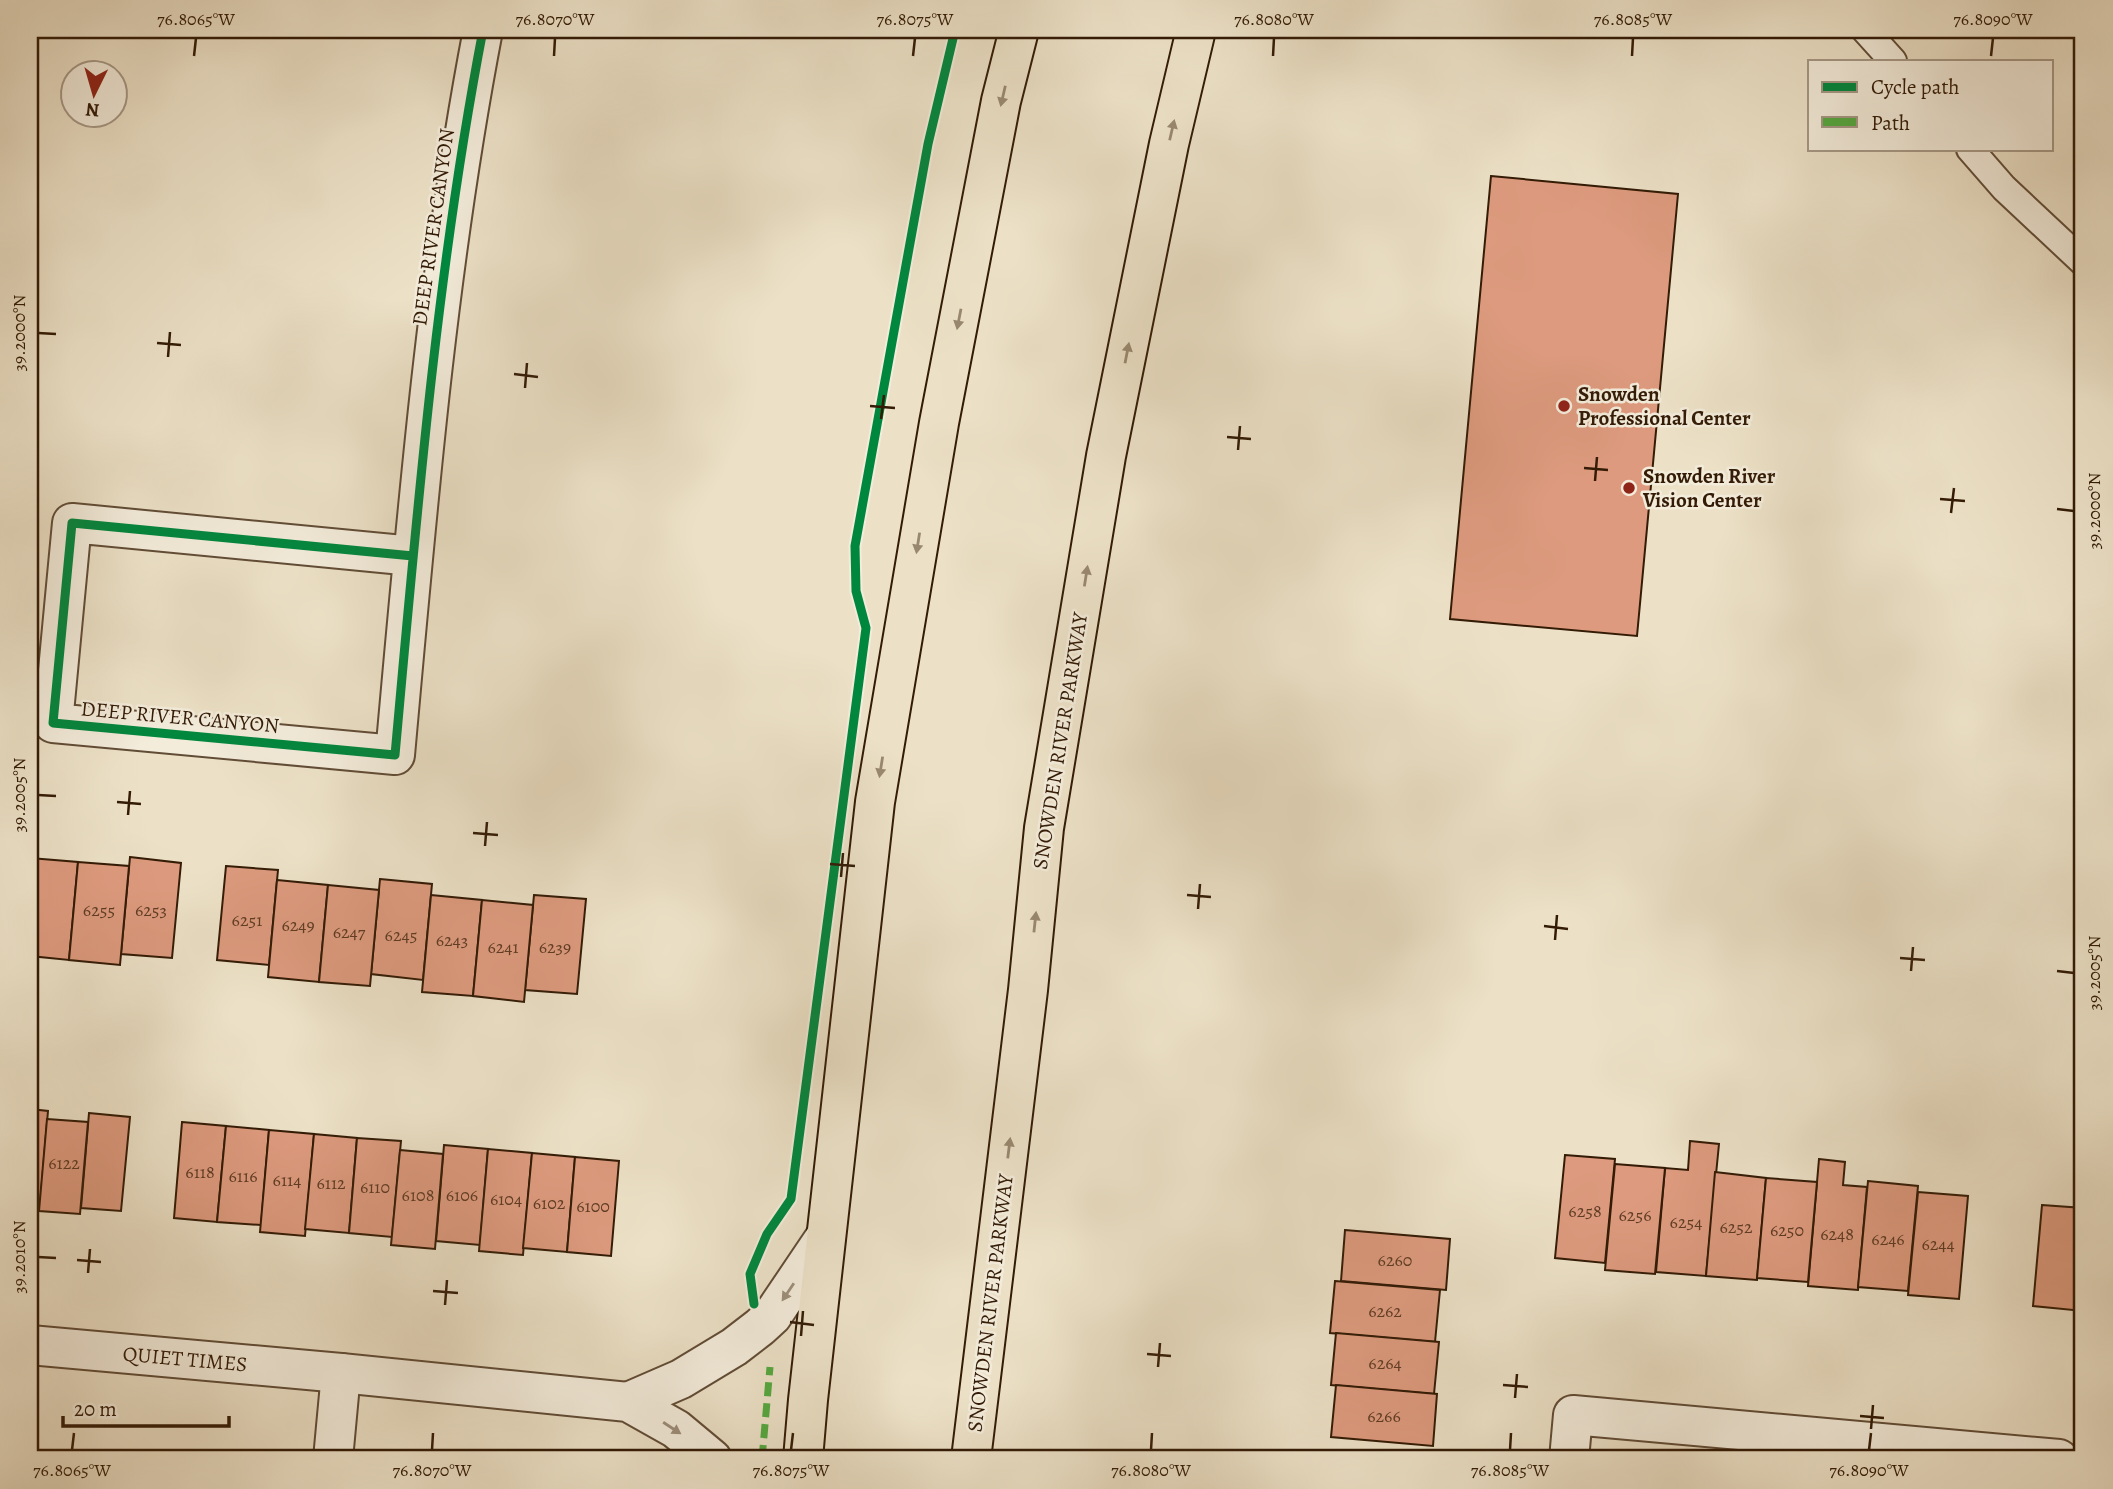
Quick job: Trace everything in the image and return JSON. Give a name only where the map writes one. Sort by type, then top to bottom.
[{"type":"main road","points":[[803,1459],[875,802],[939,423],[1001,101],[1020,30]]},
{"type":"main road","name":"SNOWDEN RIVER PARKWAY","points":[[971,1459],[1027,1004],[1044,828],[1106,456],[1169,144],[1196,30]]},
{"type":"street","name":"DEEP RIVER CANYON","points":[[413,556],[72,523],[53,723],[395,755],[437,318],[464,125],[483,30]]},
{"type":"street","points":[[628,1402],[681,1378],[734,1347],[760,1327],[772,1316],[827,1236]]},
{"type":"street","name":"QUIET TIMES","points":[[30,1345],[628,1402],[676,1429],[712,1459]]},
{"type":"street","points":[[333,1459],[341,1373]]},
{"type":"street","points":[[1569,1459],[1573,1415],[2059,1459]]},
{"type":"lane","points":[[1865,30],[1892,60]]},
{"type":"lane","points":[[1971,150],[2004,188],[2083,262]]},
{"type":"building","name":"Snowden Professional Center","points":[[1491,176],[1678,194],[1637,636],[1450,619]]},
{"type":"building","points":[[130,857],[181,863],[172,958],[121,954]]},
{"type":"building","points":[[30,858],[78,862],[69,960],[30,956]]},
{"type":"building","points":[[78,862],[129,866],[120,965],[69,960]]},
{"type":"building","points":[[226,866],[278,870],[269,965],[217,960]]},
{"type":"building","points":[[380,879],[432,884],[423,980],[371,974]]},
{"type":"building","points":[[277,880],[328,885],[319,982],[268,977]]},
{"type":"building","points":[[328,885],[379,890],[370,986],[319,982]]},
{"type":"building","points":[[431,895],[482,900],[473,996],[422,992]]},
{"type":"building","points":[[534,895],[586,899],[577,994],[525,990]]},
{"type":"building","points":[[482,900],[533,905],[524,1002],[473,996]]},
{"type":"building","points":[[30,1109],[48,1111],[40,1204],[30,1203]]},
{"type":"building","points":[[89,1113],[130,1117],[121,1211],[81,1208]]},
{"type":"building","points":[[47,1119],[88,1122],[80,1214],[39,1211]]},
{"type":"building","points":[[182,1122],[226,1126],[217,1222],[174,1218]]},
{"type":"building","points":[[226,1126],[269,1130],[261,1225],[217,1222]]},
{"type":"building","points":[[269,1130],[314,1134],[305,1236],[260,1232]]},
{"type":"building","points":[[314,1134],[357,1138],[349,1233],[305,1229]]},
{"type":"building","points":[[357,1138],[401,1141],[392,1237],[349,1233]]},
{"type":"building","points":[[1690,1141],[1719,1144],[1706,1276],[1656,1272],[1665,1168],[1688,1170]]},
{"type":"building","points":[[444,1145],[488,1149],[480,1245],[436,1241]]},
{"type":"building","points":[[488,1149],[532,1153],[523,1255],[479,1251]]},
{"type":"building","points":[[400,1150],[443,1154],[435,1249],[391,1245]]},
{"type":"building","points":[[532,1153],[575,1157],[567,1252],[523,1248]]},
{"type":"building","points":[[1565,1155],[1615,1159],[1605,1263],[1555,1258]]},
{"type":"building","points":[[575,1157],[619,1161],[611,1256],[567,1252]]},
{"type":"building","points":[[1819,1159],[1845,1162],[1843,1185],[1867,1187],[1858,1290],[1808,1286]]},
{"type":"building","points":[[1615,1164],[1665,1168],[1655,1274],[1605,1270]]},
{"type":"building","points":[[1715,1172],[1766,1178],[1757,1280],[1706,1276]]},
{"type":"building","points":[[1766,1178],[1817,1182],[1808,1282],[1757,1278]]},
{"type":"building","points":[[1868,1181],[1918,1186],[1908,1291],[1858,1287]]},
{"type":"building","points":[[1918,1192],[1968,1196],[1959,1299],[1908,1295]]},
{"type":"building","points":[[2042,1205],[2083,1208],[2083,1311],[2033,1306]]},
{"type":"building","points":[[1345,1230],[1450,1239],[1446,1290],[1341,1281]]},
{"type":"building","points":[[1335,1281],[1440,1290],[1435,1342],[1330,1333]]},
{"type":"building","points":[[1336,1333],[1439,1342],[1434,1394],[1331,1385]]},
{"type":"building","points":[[1336,1385],[1437,1394],[1433,1446],[1331,1437]]},
{"type":"marked path","points":[[762,1459],[770,1367]]},
{"type":"cycle path","points":[[413,556],[72,523],[53,723],[395,755],[420,482],[441,300],[483,30]]},
{"type":"cycle path","points":[[754,1304],[750,1274],[767,1234],[791,1199],[866,628],[856,591],[855,546],[928,144],[955,30]]},
{"type":"place","name":"Snowden Professional Center","points":[[1564,406]]},
{"type":"place","name":"Snowden River Vision Center","points":[[1629,488]]}]
